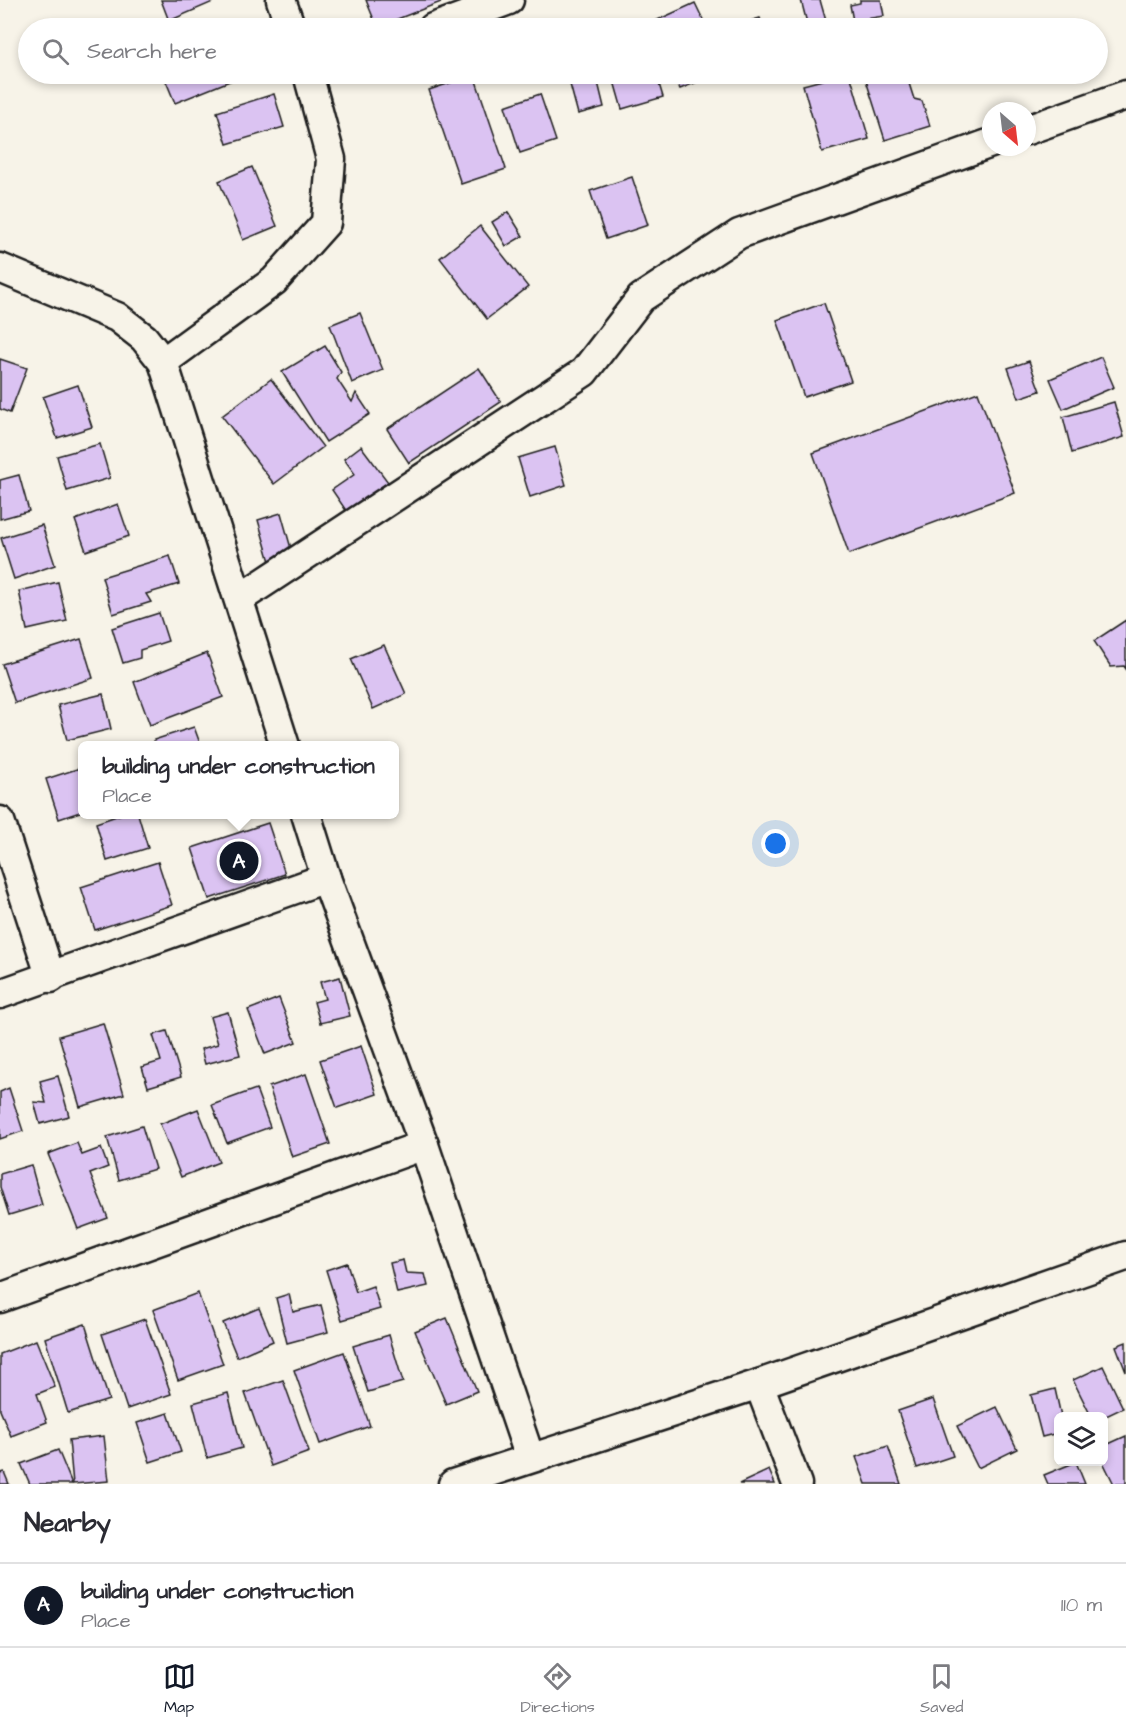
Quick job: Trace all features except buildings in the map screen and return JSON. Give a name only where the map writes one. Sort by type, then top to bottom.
[{"type":"street","points":[[281,0],[287,18]]},
{"type":"street","points":[[460,18],[509,0]]},
{"type":"street","points":[[163,362],[274,280],[326,223],[331,159],[312,84]]},
{"type":"street","points":[[1036,127],[1126,95]]},
{"type":"street","points":[[239,599],[584,372],[640,298],[739,234],[982,146]]},
{"type":"street","points":[[0,268],[117,317],[144,338],[163,362],[283,741]]},
{"type":"street","points":[[308,819],[326,878],[424,1145],[530,1458]]},
{"type":"street","points":[[0,820],[51,978]]},
{"type":"street","points":[[0,994],[51,978],[326,878]]},
{"type":"street","points":[[0,1298],[424,1145]]},
{"type":"street","points":[[453,1484],[759,1384],[1126,1256]]},
{"type":"street","points":[[759,1384],[797,1484]]},
{"type":"place","name":"building under construction","points":[[239,861]]}]
